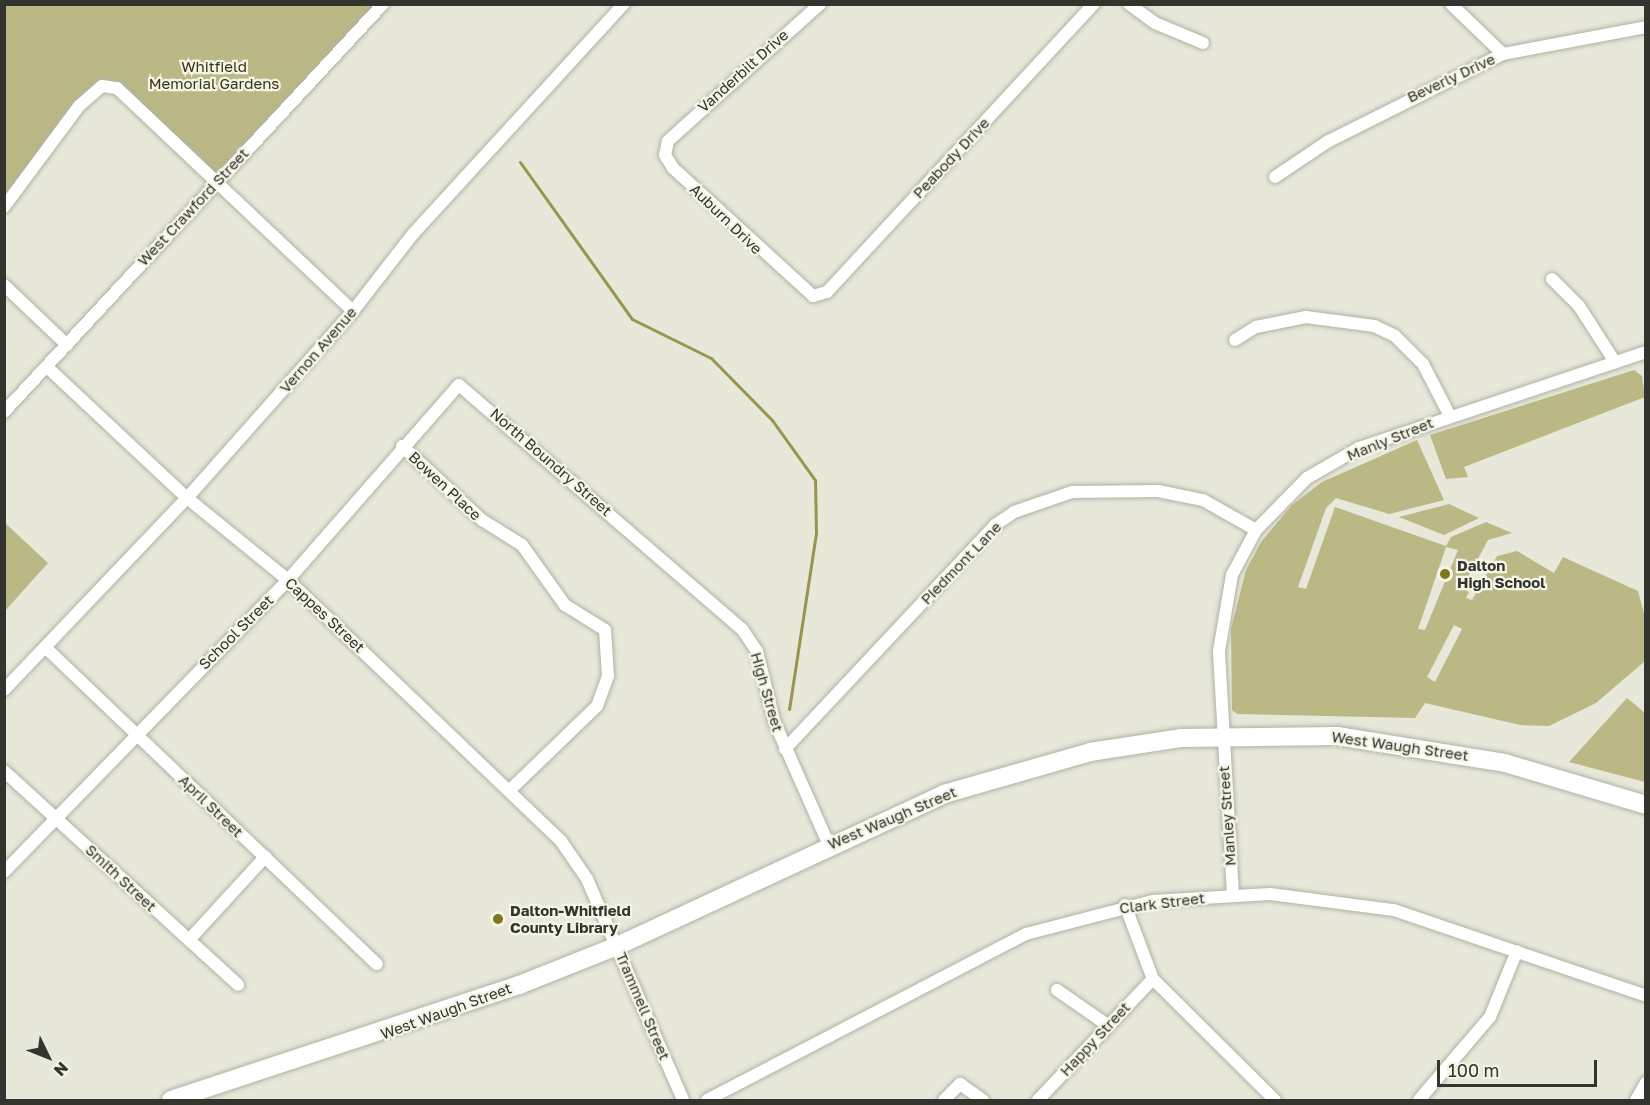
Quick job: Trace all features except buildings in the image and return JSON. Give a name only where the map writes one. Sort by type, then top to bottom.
[{"type":"street","name":"West Crawford Street","points":[[4,412],[215,182],[383,4]]},
{"type":"street","name":"Vernon Avenue","points":[[4,690],[187,498],[353,311],[412,234],[624,4]]},
{"type":"street","name":"Vanderbilt Drive","points":[[669,141],[820,4]]},
{"type":"street","name":"Peabody Drive","points":[[801,290],[813,296],[827,292],[1094,4]]},
{"type":"street","points":[[1130,4],[1155,23],[1203,43]]},
{"type":"street","points":[[1451,4],[1503,54]]},
{"type":"street","name":"Beverly Drive","points":[[1275,177],[1327,142],[1503,54],[1646,27]]},
{"type":"street","points":[[4,207],[47,145],[102,86],[117,88],[353,311]]},
{"type":"street","name":"Auburn Drive","points":[[669,141],[665,155],[673,168],[801,290]]},
{"type":"street","points":[[1552,279],[1579,306],[1615,362]]},
{"type":"street","points":[[4,285],[67,345]]},
{"type":"street","points":[[1235,340],[1257,327],[1306,317],[1374,326],[1395,336],[1424,364],[1450,416]]},
{"type":"street","name":"Manly Street","points":[[1222,736],[1221,623],[1232,575],[1256,530],[1289,493],[1331,463],[1450,416],[1646,352]]},
{"type":"street","name":"Cappes Street","points":[[47,367],[187,498],[288,580],[510,790],[561,841],[587,879]]},
{"type":"street","name":"School Street","points":[[4,872],[135,733],[288,580],[402,446],[459,385]]},
{"type":"street","name":"North Boundry Street","points":[[459,385],[642,540]]},
{"type":"street","name":"Bowen Place","points":[[402,446],[482,520],[522,545],[565,604],[605,630],[608,676],[597,706],[510,790]]},
{"type":"street","name":"Piedmont Lane","points":[[785,749],[995,525],[1014,512],[1072,492],[1158,491],[1203,500],[1256,530]]},
{"type":"street","name":"High Street","points":[[642,540],[750,638],[785,749],[829,845]]},
{"type":"street","name":"April Street","points":[[45,647],[377,964]]},
{"type":"street","name":"West Waugh Street","points":[[171,1101],[409,1025],[617,946],[829,845],[944,794],[1015,770],[1134,744],[1222,736],[1337,736],[1425,746],[1505,763],[1646,805]]},
{"type":"street","name":"Manley Street","points":[[1222,736],[1233,895]]},
{"type":"street","name":"Smith Street","points":[[4,771],[238,985]]},
{"type":"street","points":[[189,940],[266,857]]},
{"type":"street","name":"Trammell Street","points":[[587,879],[683,1101]]},
{"type":"street","name":"Clark Street","points":[[707,1101],[991,950],[1125,905],[1233,895],[1312,898],[1394,910],[1646,996]]},
{"type":"street","points":[[1125,905],[1153,979],[1275,1101]]},
{"type":"street","points":[[1419,1101],[1475,1039],[1517,951]]},
{"type":"street","name":"Happy Street","points":[[1038,1101],[1106,1024],[1153,979]]},
{"type":"street","points":[[1057,990],[1106,1024]]},
{"type":"street","points":[[1636,1101],[1646,1083]]},
{"type":"street","points":[[944,1101],[960,1084],[983,1101]]},
{"type":"green space","name":"Whitfield Memorial Gardens","points":[[5,5],[375,5],[216,174],[128,90],[106,79],[63,117],[5,197]]},
{"type":"green space","points":[[1634,370],[1642,376],[1645,397],[1464,467],[1468,477],[1446,479],[1430,435]]},
{"type":"green space","points":[[1417,440],[1444,500],[1389,514],[1336,498],[1326,508],[1298,587],[1306,589],[1335,507],[1446,546],[1451,537],[1486,522],[1512,533],[1488,540],[1462,588],[1469,592],[1466,598],[1472,600],[1497,556],[1517,551],[1554,573],[1563,557],[1638,591],[1645,617],[1645,661],[1596,703],[1549,726],[1520,725],[1425,703],[1415,718],[1237,714],[1232,710],[1231,629],[1246,570],[1261,542],[1292,505],[1322,482]],"holes":[[[1446,547],[1458,550],[1425,630],[1418,629]],[[1454,625],[1462,629],[1435,682],[1427,677]]]},
{"type":"green space","points":[[1449,504],[1479,518],[1444,535],[1399,517]]},
{"type":"green space","points":[[5,523],[48,563],[4,611]]},
{"type":"green space","points":[[1627,698],[1645,713],[1645,782],[1569,762]]},
{"type":"waterway","points":[[520,162],[632,319],[711,358],[772,420],[815,480],[816,533],[789,709]]},
{"type":"place","name":"Dalton High School","points":[[1445,574]]},
{"type":"place","name":"Dalton-Whitfield County Library","points":[[498,919]]}]
